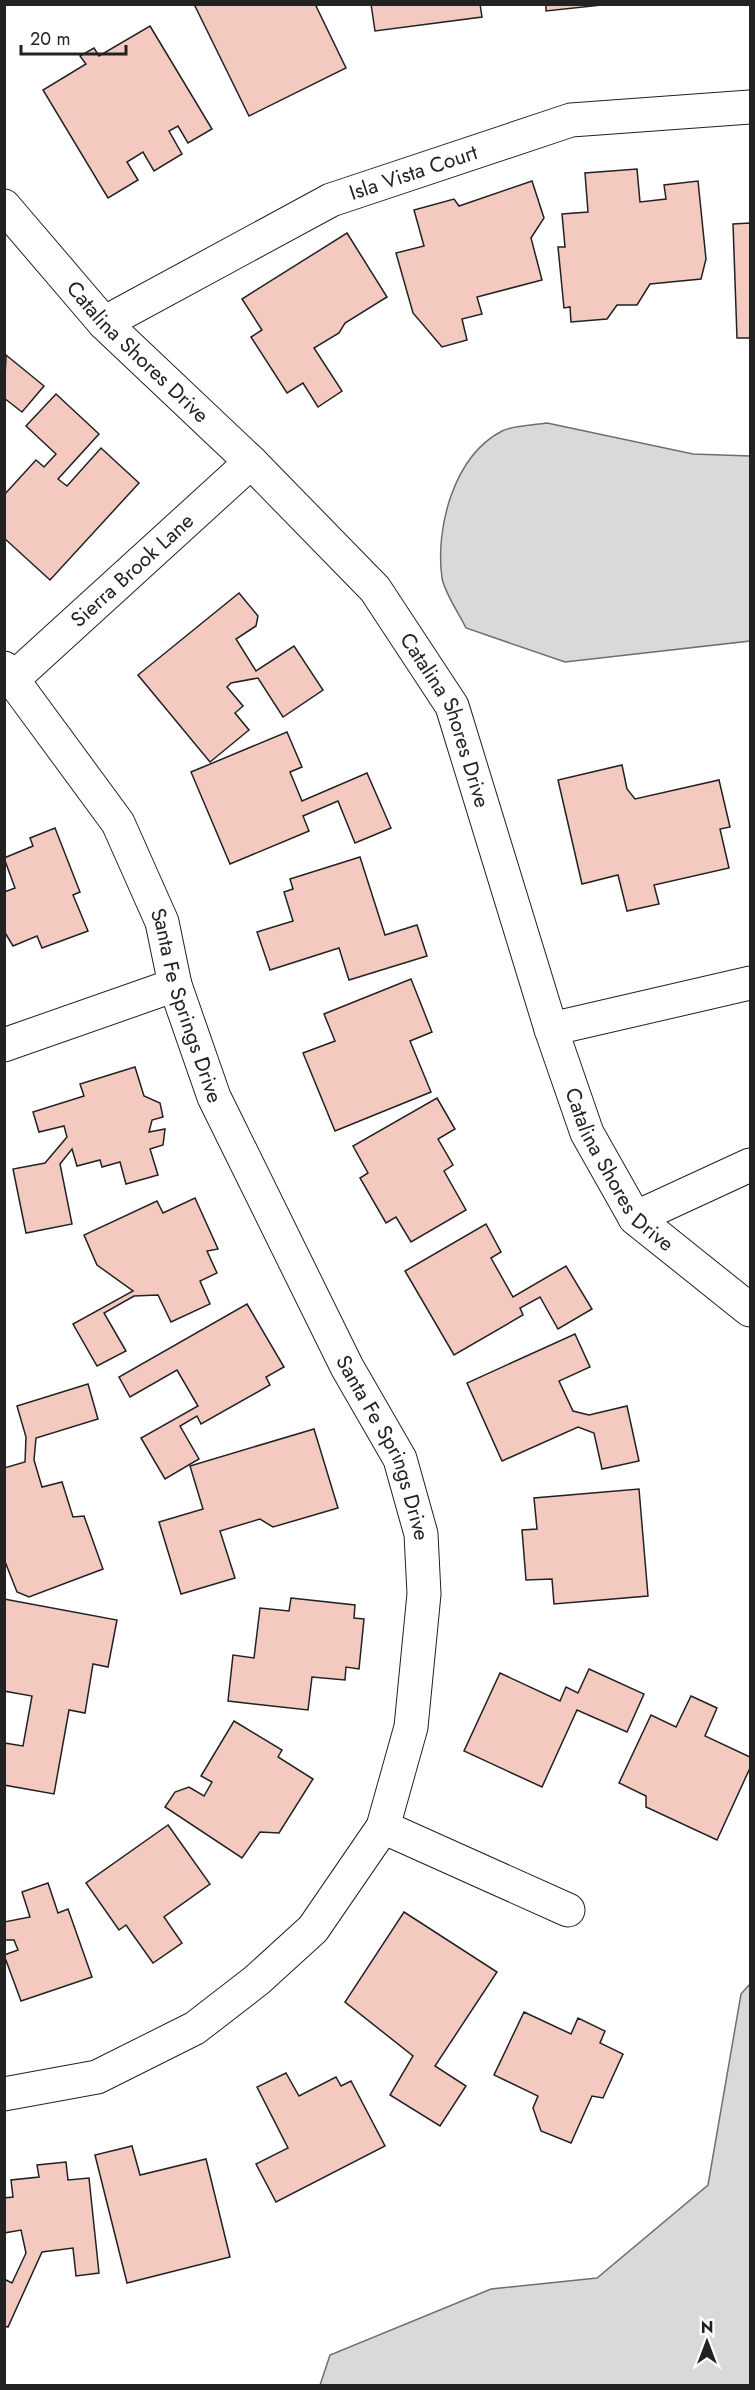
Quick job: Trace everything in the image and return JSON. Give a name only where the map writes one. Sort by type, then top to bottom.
[{"type":"street","name":"Isla Vista Court","points":[[104,323],[331,200],[571,120],[750,107]]},
{"type":"street","name":"Catalina Shores Drive","points":[[4,206],[104,323],[251,462],[375,589],[452,706],[551,1029],[587,1133],[635,1218],[750,1310]]},
{"type":"street","name":"Sierra Brook Lane","points":[[9,673],[251,462]]},
{"type":"street","name":"Santa Fe Springs Drive","points":[[4,2094],[97,2077],[195,2028],[257,1980],[313,1929],[383,1827],[411,1727],[424,1594],[421,1534],[400,1459],[347,1367],[214,1097],[175,985],[162,922],[118,823],[9,673]]},
{"type":"street","points":[[551,1029],[750,983]]},
{"type":"street","points":[[4,1045],[175,985]]},
{"type":"street","points":[[635,1218],[750,1165]]},
{"type":"street","points":[[383,1827],[568,1910]]},
{"type":"shaded area","points":[[547,423],[693,454],[750,456],[750,641],[565,662],[466,628],[449,597],[442,578],[442,537],[451,495],[471,457],[485,442],[507,429]]},
{"type":"shaded area","points":[[750,1984],[750,2385],[320,2385],[330,2355],[491,2289],[597,2278],[708,2185],[741,1994]]},
{"type":"building","points":[[194,4],[315,4],[346,68],[249,116]]},
{"type":"building","points":[[371,4],[480,4],[482,17],[375,31]]},
{"type":"building","points":[[546,4],[611,4],[546,11]]},
{"type":"building","points":[[150,26],[212,129],[188,143],[178,126],[169,131],[182,154],[154,171],[143,152],[127,162],[138,180],[108,198],[43,90],[86,64],[80,56],[94,48],[99,56]]},
{"type":"building","points":[[637,169],[640,202],[666,199],[664,185],[698,181],[706,259],[701,279],[650,284],[637,305],[617,305],[607,319],[571,322],[570,307],[564,308],[558,247],[565,247],[562,214],[588,212],[585,173]]},
{"type":"building","points":[[532,181],[544,218],[531,238],[542,280],[477,297],[482,314],[462,319],[467,340],[442,347],[413,313],[396,253],[424,246],[414,210],[454,199],[459,206]]},
{"type":"building","points":[[750,223],[750,338],[737,338],[733,224]]},
{"type":"building","points":[[347,233],[387,297],[345,323],[339,333],[314,348],[342,391],[318,407],[303,383],[287,393],[251,337],[262,330],[242,299]]},
{"type":"building","points":[[6,355],[44,386],[22,412],[4,398]]},
{"type":"building","points":[[56,394],[99,434],[58,479],[67,486],[101,448],[139,483],[50,580],[4,538],[4,495],[36,460],[44,467],[56,454],[26,426]]},
{"type":"building","points":[[239,593],[258,616],[256,626],[236,639],[256,671],[294,646],[323,690],[283,717],[258,678],[231,683],[227,687],[243,706],[235,713],[249,730],[210,762],[138,675]]},
{"type":"building","points":[[287,732],[302,767],[290,772],[302,801],[367,773],[391,828],[355,843],[338,801],[303,816],[309,831],[230,864],[191,772]]},
{"type":"building","points":[[622,765],[627,789],[635,799],[719,780],[730,827],[720,829],[729,868],[654,885],[659,904],[627,911],[618,875],[582,884],[558,780]]},
{"type":"building","points":[[55,828],[80,892],[73,895],[88,931],[42,948],[37,936],[13,946],[4,931],[4,892],[15,888],[4,858],[33,846],[30,838]]},
{"type":"building","points":[[360,857],[385,935],[417,925],[427,956],[349,980],[339,948],[270,970],[257,932],[293,921],[284,892],[293,889],[290,879]]},
{"type":"building","points":[[411,979],[432,1032],[410,1041],[431,1092],[335,1131],[303,1053],[335,1041],[324,1014]]},
{"type":"building","points":[[135,1067],[144,1096],[160,1103],[163,1117],[152,1120],[149,1132],[165,1129],[163,1145],[150,1149],[158,1175],[126,1184],[120,1162],[102,1167],[100,1160],[77,1166],[72,1149],[60,1164],[72,1224],[26,1233],[13,1169],[45,1163],[67,1137],[64,1126],[39,1132],[33,1112],[84,1096],[80,1084]]},
{"type":"building","points":[[437,1098],[455,1129],[438,1139],[453,1165],[444,1171],[466,1210],[411,1242],[396,1217],[386,1223],[360,1178],[368,1173],[353,1146]]},
{"type":"building","points":[[195,1198],[218,1249],[207,1251],[217,1273],[200,1281],[210,1304],[171,1322],[158,1295],[134,1296],[104,1313],[126,1351],[97,1366],[73,1324],[133,1291],[97,1265],[84,1235],[157,1201],[163,1213]]},
{"type":"building","points":[[486,1224],[501,1252],[491,1258],[513,1297],[566,1266],[592,1309],[558,1329],[540,1297],[520,1308],[523,1315],[454,1355],[405,1271]]},
{"type":"building","points":[[247,1304],[284,1367],[266,1377],[270,1385],[201,1424],[197,1416],[180,1426],[199,1459],[165,1479],[141,1438],[198,1406],[177,1370],[130,1397],[119,1377]]},
{"type":"building","points":[[575,1334],[590,1367],[559,1381],[573,1411],[589,1415],[627,1406],[639,1461],[602,1469],[594,1433],[578,1427],[502,1461],[467,1383]]},
{"type":"building","points":[[88,1384],[98,1419],[36,1438],[34,1460],[42,1487],[62,1482],[73,1517],[84,1516],[103,1569],[29,1597],[17,1592],[4,1559],[4,1468],[25,1462],[26,1437],[17,1406]]},
{"type":"building","points":[[314,1429],[338,1508],[273,1527],[260,1519],[220,1531],[235,1578],[181,1594],[159,1522],[203,1509],[190,1466]]},
{"type":"building","points":[[639,1489],[648,1596],[554,1604],[552,1579],[526,1580],[522,1530],[537,1529],[534,1498]]},
{"type":"building","points":[[291,1598],[355,1605],[354,1618],[364,1619],[359,1669],[346,1667],[345,1680],[312,1677],[308,1710],[228,1701],[233,1655],[254,1658],[260,1608],[289,1611]]},
{"type":"building","points":[[4,1599],[117,1620],[108,1667],[93,1664],[85,1713],[69,1710],[54,1794],[4,1785],[4,1743],[23,1746],[32,1696],[4,1691]]},
{"type":"building","points":[[589,1669],[644,1694],[627,1732],[577,1710],[542,1787],[464,1751],[500,1673],[560,1701],[566,1687],[578,1693]]},
{"type":"building","points":[[691,1696],[717,1708],[705,1736],[750,1757],[750,1768],[717,1840],[646,1807],[646,1796],[619,1783],[651,1715],[676,1727]]},
{"type":"building","points":[[234,1721],[282,1750],[278,1757],[313,1779],[279,1833],[260,1832],[242,1858],[165,1807],[175,1792],[189,1787],[204,1796],[212,1782],[201,1776]]},
{"type":"building","points":[[168,1825],[210,1884],[164,1917],[182,1943],[153,1963],[126,1925],[119,1930],[86,1883]]},
{"type":"building","points":[[48,1883],[58,1913],[68,1909],[92,1977],[21,2001],[4,1955],[18,1950],[14,1940],[4,1940],[4,1922],[30,1917],[22,1892]]},
{"type":"building","points":[[404,1912],[497,1972],[435,2066],[466,2086],[440,2126],[390,2095],[413,2056],[345,2002]]},
{"type":"building","points":[[524,2012],[571,2034],[578,2018],[605,2031],[600,2043],[623,2054],[603,2098],[592,2096],[571,2143],[541,2131],[533,2108],[538,2096],[494,2075]]},
{"type":"building","points":[[286,2073],[299,2096],[336,2077],[341,2086],[351,2081],[385,2146],[276,2202],[256,2164],[288,2148],[257,2087]]},
{"type":"building","points":[[132,2146],[140,2175],[206,2159],[230,2257],[127,2283],[95,2155]]},
{"type":"building","points":[[66,2162],[68,2180],[89,2178],[99,2273],[76,2276],[73,2248],[42,2252],[8,2327],[4,2326],[4,2279],[12,2283],[26,2253],[21,2230],[4,2233],[4,2198],[13,2197],[11,2180],[39,2177],[37,2165]]}]
